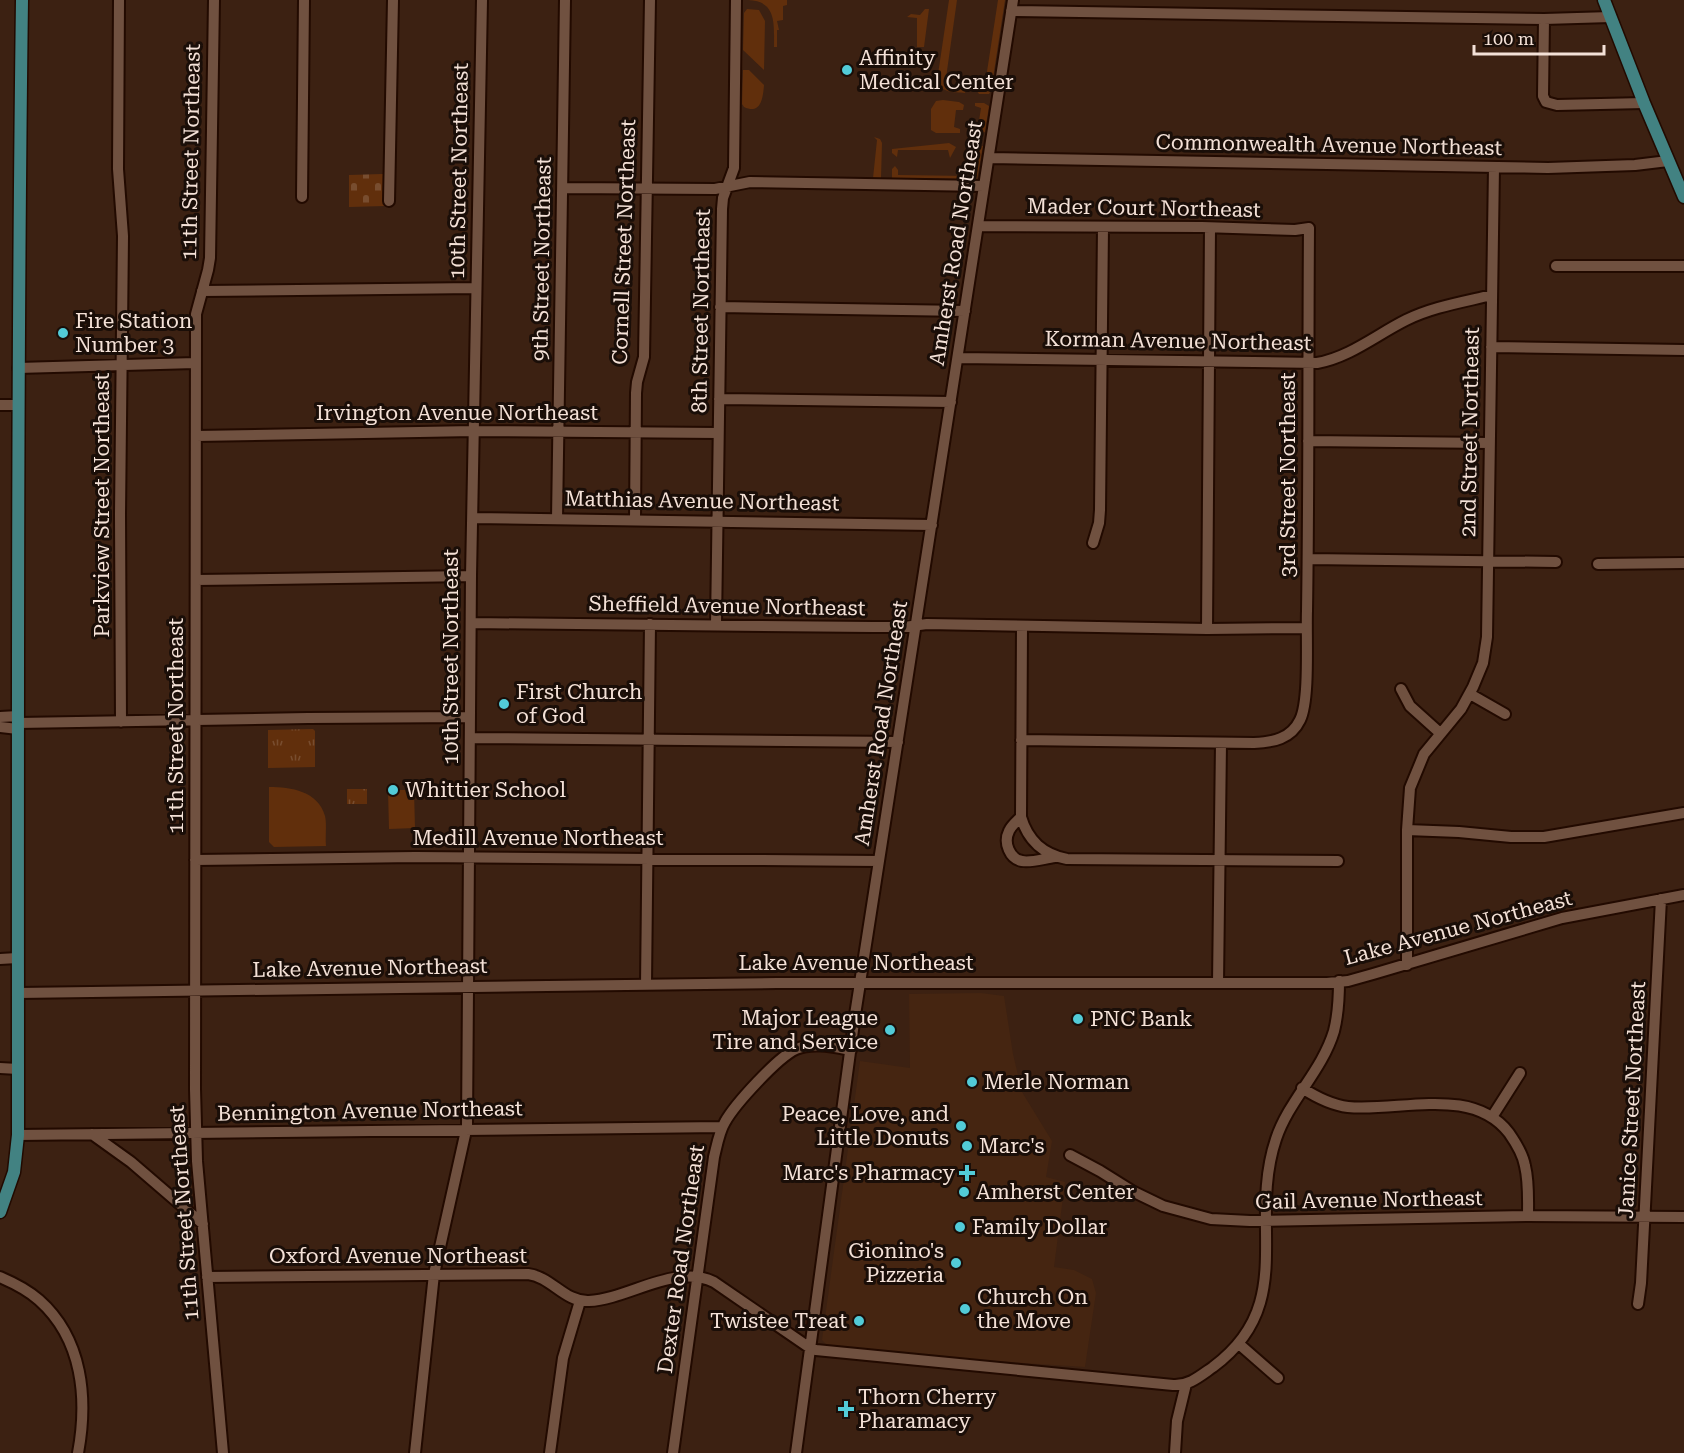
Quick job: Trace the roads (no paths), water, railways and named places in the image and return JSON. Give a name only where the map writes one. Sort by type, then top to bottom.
[{"type":"main road","points":[[0,1212],[14,1172],[18,1135],[18,368],[22,0]]},
{"type":"main road","points":[[1605,0],[1644,103],[1684,197]]},
{"type":"street","name":"Parkview Street Northeast","points":[[119,0],[118,169],[123,236],[121,722]]},
{"type":"street","name":"11th Street Northeast","points":[[214,0],[210,258],[196,314],[195,363],[196,1133],[223,1453]]},
{"type":"street","points":[[302,197],[304,0]]},
{"type":"street","points":[[389,201],[393,0]]},
{"type":"street","name":"10th Street Northeast","points":[[415,1453],[434,1274],[467,1129],[471,576],[482,0]]},
{"type":"street","name":"9th Street Northeast","points":[[557,519],[565,0]]},
{"type":"street","name":"Cornell Street Northeast","points":[[635,520],[637,382],[644,357],[650,0]]},
{"type":"street","name":"8th Street Northeast","points":[[716,625],[722,209],[723,198],[734,168],[736,0]]},
{"type":"street","points":[[1012,6],[1544,19],[1611,17]]},
{"type":"street","name":"Amherst Road Northeast","points":[[796,1453],[879,861],[1012,6]]},
{"type":"street","points":[[1544,19],[1543,96],[1546,102],[1557,105],[1644,103]]},
{"type":"street","name":"Commonwealth Avenue Northeast","points":[[989,158],[1571,168],[1668,161]]},
{"type":"street","name":"2nd Street Northeast","points":[[1407,965],[1407,830],[1408,799],[1413,778],[1424,754],[1461,709],[1470,694],[1479,675],[1486,650],[1494,167]]},
{"type":"street","points":[[563,188],[715,189],[750,182],[984,186]]},
{"type":"street","name":"Mader Court Northeast","points":[[978,226],[1295,230],[1309,228]]},
{"type":"street","points":[[1093,543],[1100,510],[1103,227]]},
{"type":"street","points":[[1207,629],[1210,228]]},
{"type":"street","name":"3rd Street Northeast","points":[[1021,740],[1269,742],[1284,737],[1294,729],[1301,718],[1305,686],[1308,560],[1309,228]]},
{"type":"street","points":[[1556,267],[1684,266]]},
{"type":"street","points":[[202,291],[476,288]]},
{"type":"street","name":"Korman Avenue Northeast","points":[[958,358],[1308,363],[1338,358],[1422,313],[1492,295]]},
{"type":"street","points":[[720,307],[965,311]]},
{"type":"street","points":[[1491,347],[1684,350]]},
{"type":"street","points":[[18,368],[195,363]]},
{"type":"street","points":[[718,399],[951,402]]},
{"type":"street","points":[[0,405],[18,405]]},
{"type":"street","name":"Irvington Avenue Northeast","points":[[196,436],[474,431],[718,433]]},
{"type":"street","points":[[1308,441],[1489,443]]},
{"type":"street","name":"Matthias Avenue Northeast","points":[[472,518],[932,525]]},
{"type":"street","points":[[1308,560],[1556,562]]},
{"type":"street","points":[[1598,564],[1684,563]]},
{"type":"street","points":[[196,580],[471,576]]},
{"type":"street","name":"Sheffield Avenue Northeast","points":[[471,623],[1306,628]]},
{"type":"street","points":[[646,985],[650,624]]},
{"type":"street","points":[[1022,626],[1021,817],[1025,829],[1035,844],[1055,857]]},
{"type":"street","points":[[1401,689],[1410,706],[1440,733]]},
{"type":"street","points":[[1470,694],[1505,714]]},
{"type":"street","points":[[0,717],[18,723]]},
{"type":"street","points":[[0,728],[18,723],[470,717]]},
{"type":"street","points":[[470,738],[898,742]]},
{"type":"street","points":[[1218,982],[1221,743]]},
{"type":"street","points":[[1407,830],[1537,837],[1684,813]]},
{"type":"street","points":[[1021,817],[1010,830],[1007,848],[1013,856],[1025,862],[1055,857],[1067,859],[1338,861]]},
{"type":"street","name":"Medill Avenue Northeast","points":[[195,860],[647,858],[879,861]]},
{"type":"street","name":"Lake Avenue Northeast","points":[[18,993],[861,982],[1339,981],[1356,979],[1407,965],[1554,920],[1684,895]]},
{"type":"street","name":"Janice Street Northeast","points":[[1638,1304],[1645,1217],[1661,899]]},
{"type":"street","points":[[0,959],[17,958]]},
{"type":"street","points":[[550,1453],[563,1358],[580,1301],[596,1300],[677,1278],[696,1276],[714,1282],[810,1348],[825,1352],[1173,1385],[1186,1384],[1223,1359],[1239,1344],[1252,1325],[1260,1305],[1266,1269],[1265,1221],[1268,1177],[1275,1141],[1290,1108],[1322,1058],[1333,1032],[1339,981]]},
{"type":"street","name":"Dexter Road Northeast","points":[[673,1453],[696,1276],[714,1157],[722,1127],[732,1111],[778,1062],[796,1049],[825,1046],[851,1050]]},
{"type":"street","points":[[0,1068],[18,1070]]},
{"type":"street","points":[[1492,1117],[1520,1073]]},
{"type":"street","points":[[1302,1088],[1322,1100],[1346,1107],[1453,1105],[1473,1108],[1492,1117],[1511,1136],[1524,1160],[1528,1216]]},
{"type":"street","name":"Bennington Avenue Northeast","points":[[18,1135],[722,1127]]},
{"type":"street","points":[[92,1134],[125,1158],[202,1224]]},
{"type":"street","name":"Gail Avenue Northeast","points":[[1070,1155],[1163,1206],[1211,1219],[1265,1221],[1528,1216],[1684,1217]]},
{"type":"street","name":"Oxford Avenue Northeast","points":[[207,1277],[536,1275],[567,1296],[580,1301]]},
{"type":"street","points":[[0,1276],[39,1299],[57,1319],[72,1347],[82,1392],[81,1436],[78,1453]]},
{"type":"street","points":[[1239,1344],[1278,1378]]},
{"type":"street","points":[[1175,1453],[1177,1421],[1186,1384]]},
{"type":"place","name":"Affinity Medical Center","points":[[847,70]]},
{"type":"place","name":"Fire Station Number 3","points":[[63,333]]},
{"type":"place","name":"First Church of God","points":[[504,704]]},
{"type":"place","name":"Whittier School","points":[[393,790]]},
{"type":"place","name":"PNC Bank","points":[[1078,1019]]},
{"type":"place","name":"Major League Tire and Service","points":[[890,1030]]},
{"type":"place","name":"Merle Norman","points":[[972,1082]]},
{"type":"place","name":"Peace, Love, and Little Donuts","points":[[961,1126]]},
{"type":"place","name":"Marc's","points":[[967,1146]]},
{"type":"place","name":"Marc's Pharmacy","points":[[967,1173]]},
{"type":"place","name":"Amherst Center","points":[[964,1192]]},
{"type":"place","name":"Family Dollar","points":[[960,1227]]},
{"type":"place","name":"Gionino's Pizzeria","points":[[956,1263]]},
{"type":"place","name":"Church On the Move","points":[[965,1309]]},
{"type":"place","name":"Twistee Treat","points":[[859,1321]]},
{"type":"place","name":"Thorn Cherry Pharamacy","points":[[846,1409]]}]
